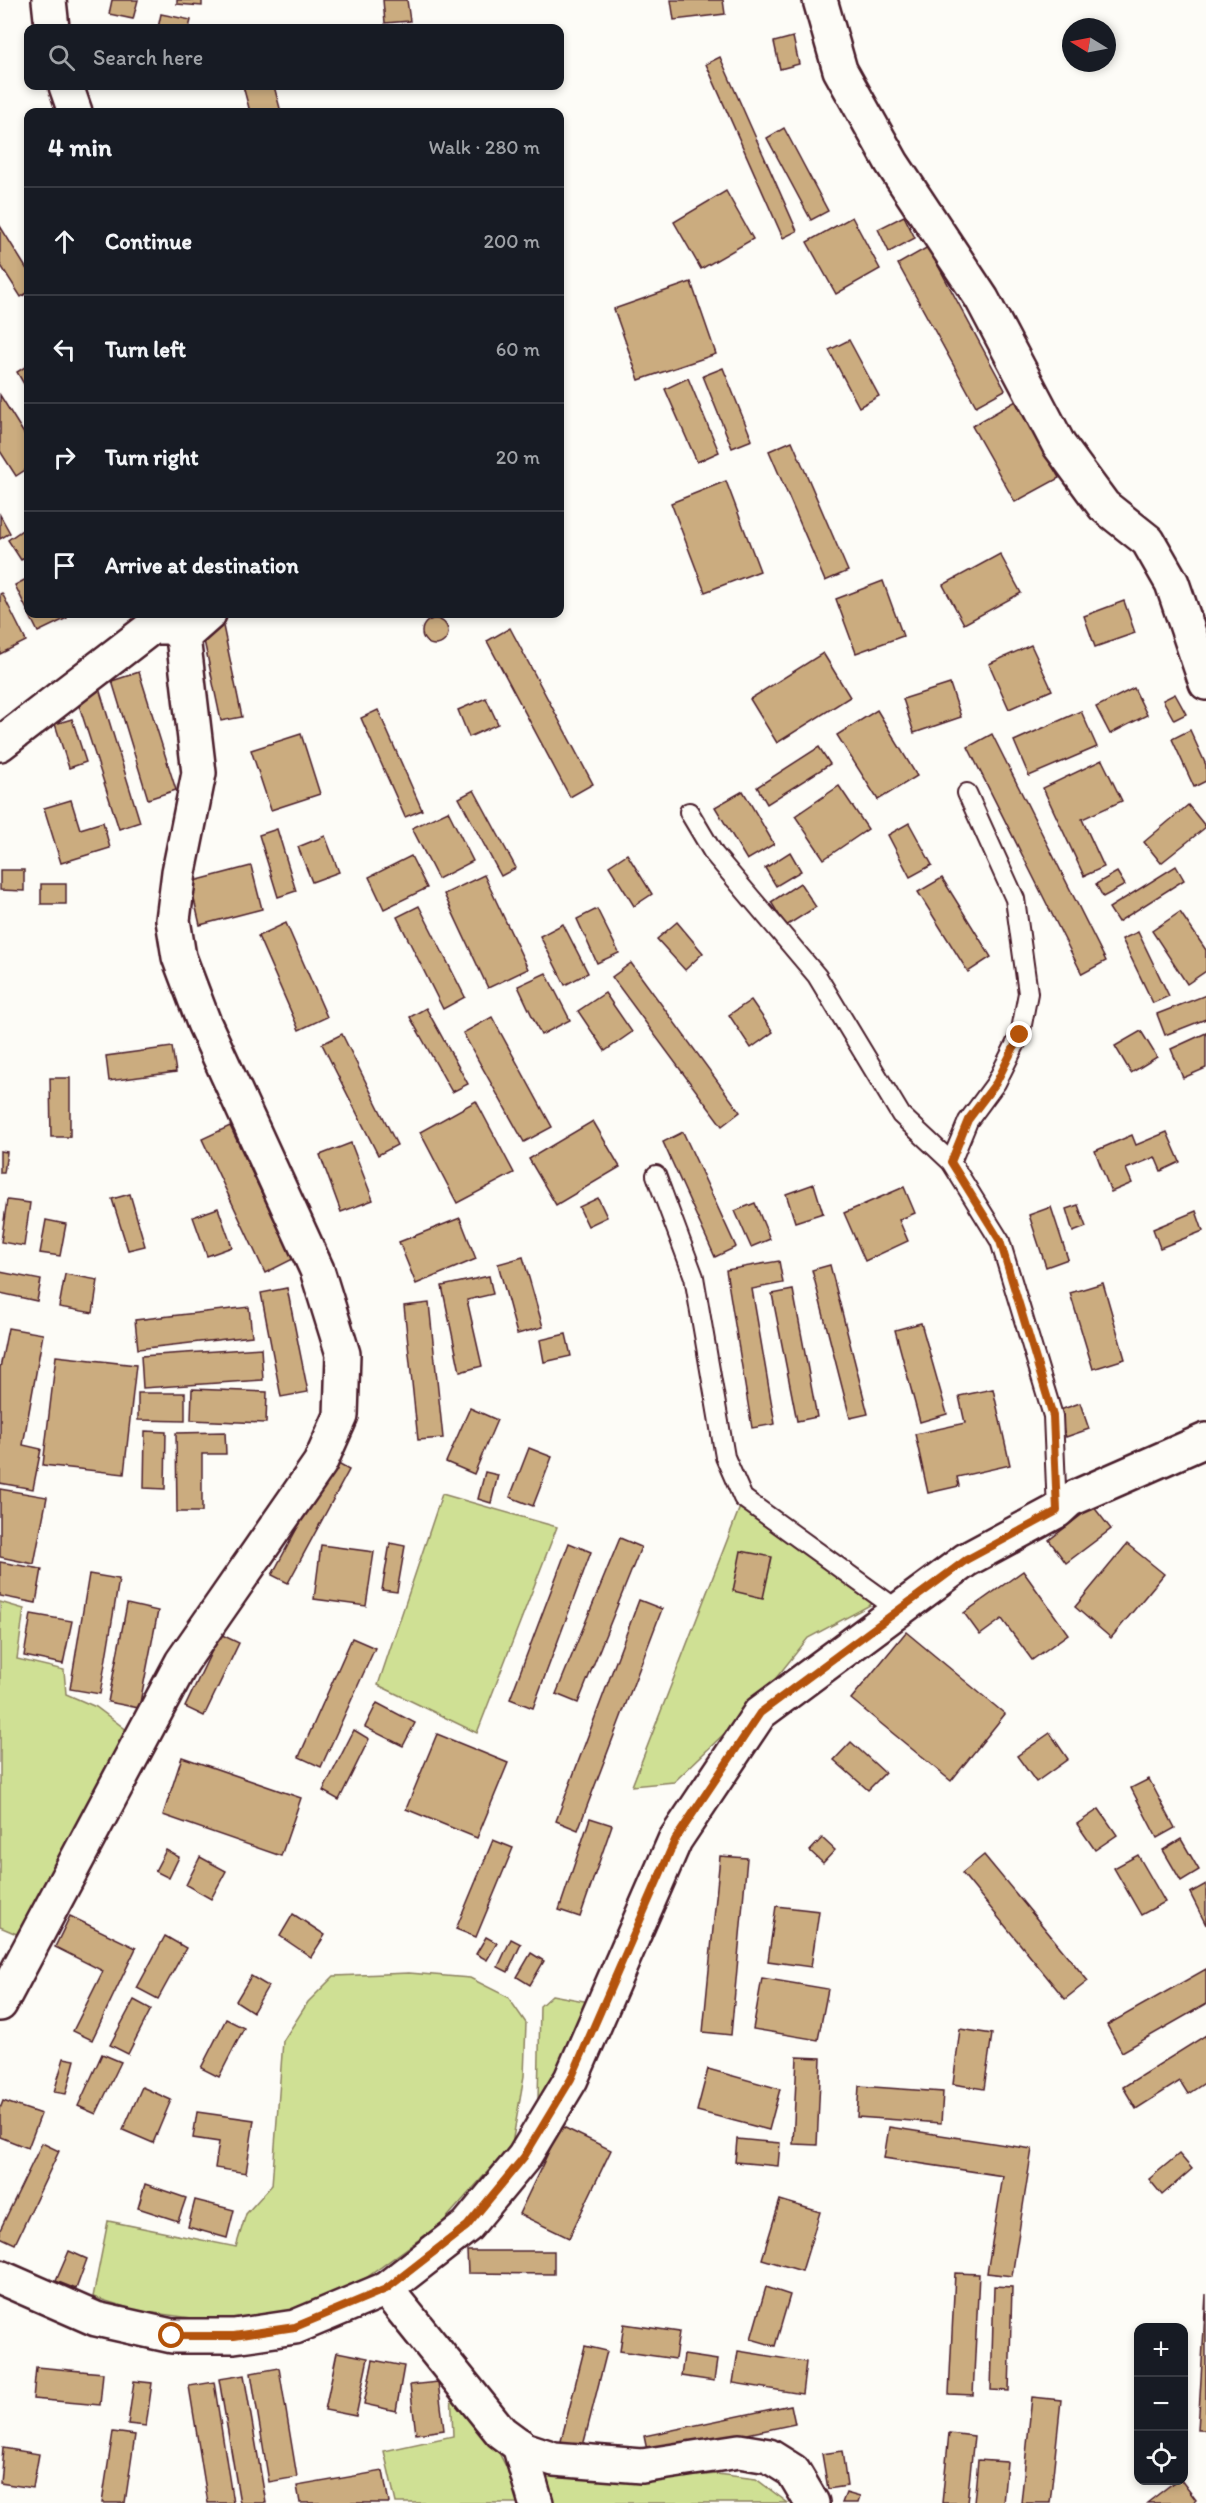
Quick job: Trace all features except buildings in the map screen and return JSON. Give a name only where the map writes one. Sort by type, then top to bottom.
[{"type":"street","points":[[49,0],[52,24]]},
{"type":"street","points":[[820,0],[840,70],[892,164],[982,299],[1059,445],[1104,506],[1148,541],[1172,583],[1206,683]]},
{"type":"street","points":[[67,90],[74,108]]},
{"type":"street","points":[[183,637],[205,618]]},
{"type":"street","points":[[0,744],[152,627],[172,627],[183,637],[199,773],[173,920],[179,957],[204,1023],[317,1270],[343,1354],[341,1416],[320,1463],[182,1662],[0,2004]]},
{"type":"street","points":[[0,2277],[96,2319],[172,2336],[234,2336],[295,2327],[386,2289],[467,2226],[524,2157],[571,2079],[675,1840],[760,1713],[966,1560],[1057,1511],[1069,1500],[1206,1440]]},
{"type":"street","points":[[386,2289],[501,2432],[519,2445],[554,2459],[642,2466],[739,2451],[769,2456],[793,2471],[812,2503]]},
{"type":"street","points":[[519,2445],[536,2503]]},
{"type":"lane","points":[[951,1162],[968,1120],[996,1083],[1020,1035],[1028,993],[1015,900],[967,794]]},
{"type":"lane","points":[[689,812],[714,854],[817,976],[901,1115],[951,1162],[1000,1241],[1053,1416],[1057,1511]]},
{"type":"lane","points":[[656,1175],[694,1277],[725,1457],[743,1498],[898,1610]]},
{"type":"green space","points":[[442,1494],[557,1527],[477,1733],[378,1685]]},
{"type":"green space","points":[[740,1507],[874,1603],[808,1638],[756,1703],[674,1782],[632,1786]]},
{"type":"green space","points":[[0,1602],[24,1609],[17,1659],[64,1670],[66,1694],[96,1707],[136,1737],[26,1938],[0,1927]]},
{"type":"green space","points":[[409,1973],[470,1978],[508,1997],[526,2023],[524,2076],[512,2144],[443,2222],[366,2278],[284,2316],[215,2321],[138,2311],[93,2297],[108,2221],[236,2247],[246,2214],[272,2185],[283,2041],[308,2002],[334,1976]]},
{"type":"green space","points":[[552,1995],[595,2003],[569,2054],[538,2101],[540,2006]]},
{"type":"green space","points":[[451,2390],[499,2453],[525,2503],[396,2503],[384,2451],[453,2436]]},
{"type":"green space","points":[[537,2474],[648,2480],[717,2474],[756,2479],[788,2503],[547,2503]]},
{"type":"route","points":[[172,2336],[234,2336],[295,2327],[386,2289],[467,2226],[524,2157],[571,2079],[675,1840],[760,1713],[966,1560],[1057,1511],[1053,1416],[1000,1241],[951,1162],[968,1120],[996,1083],[1020,1035]]}]
